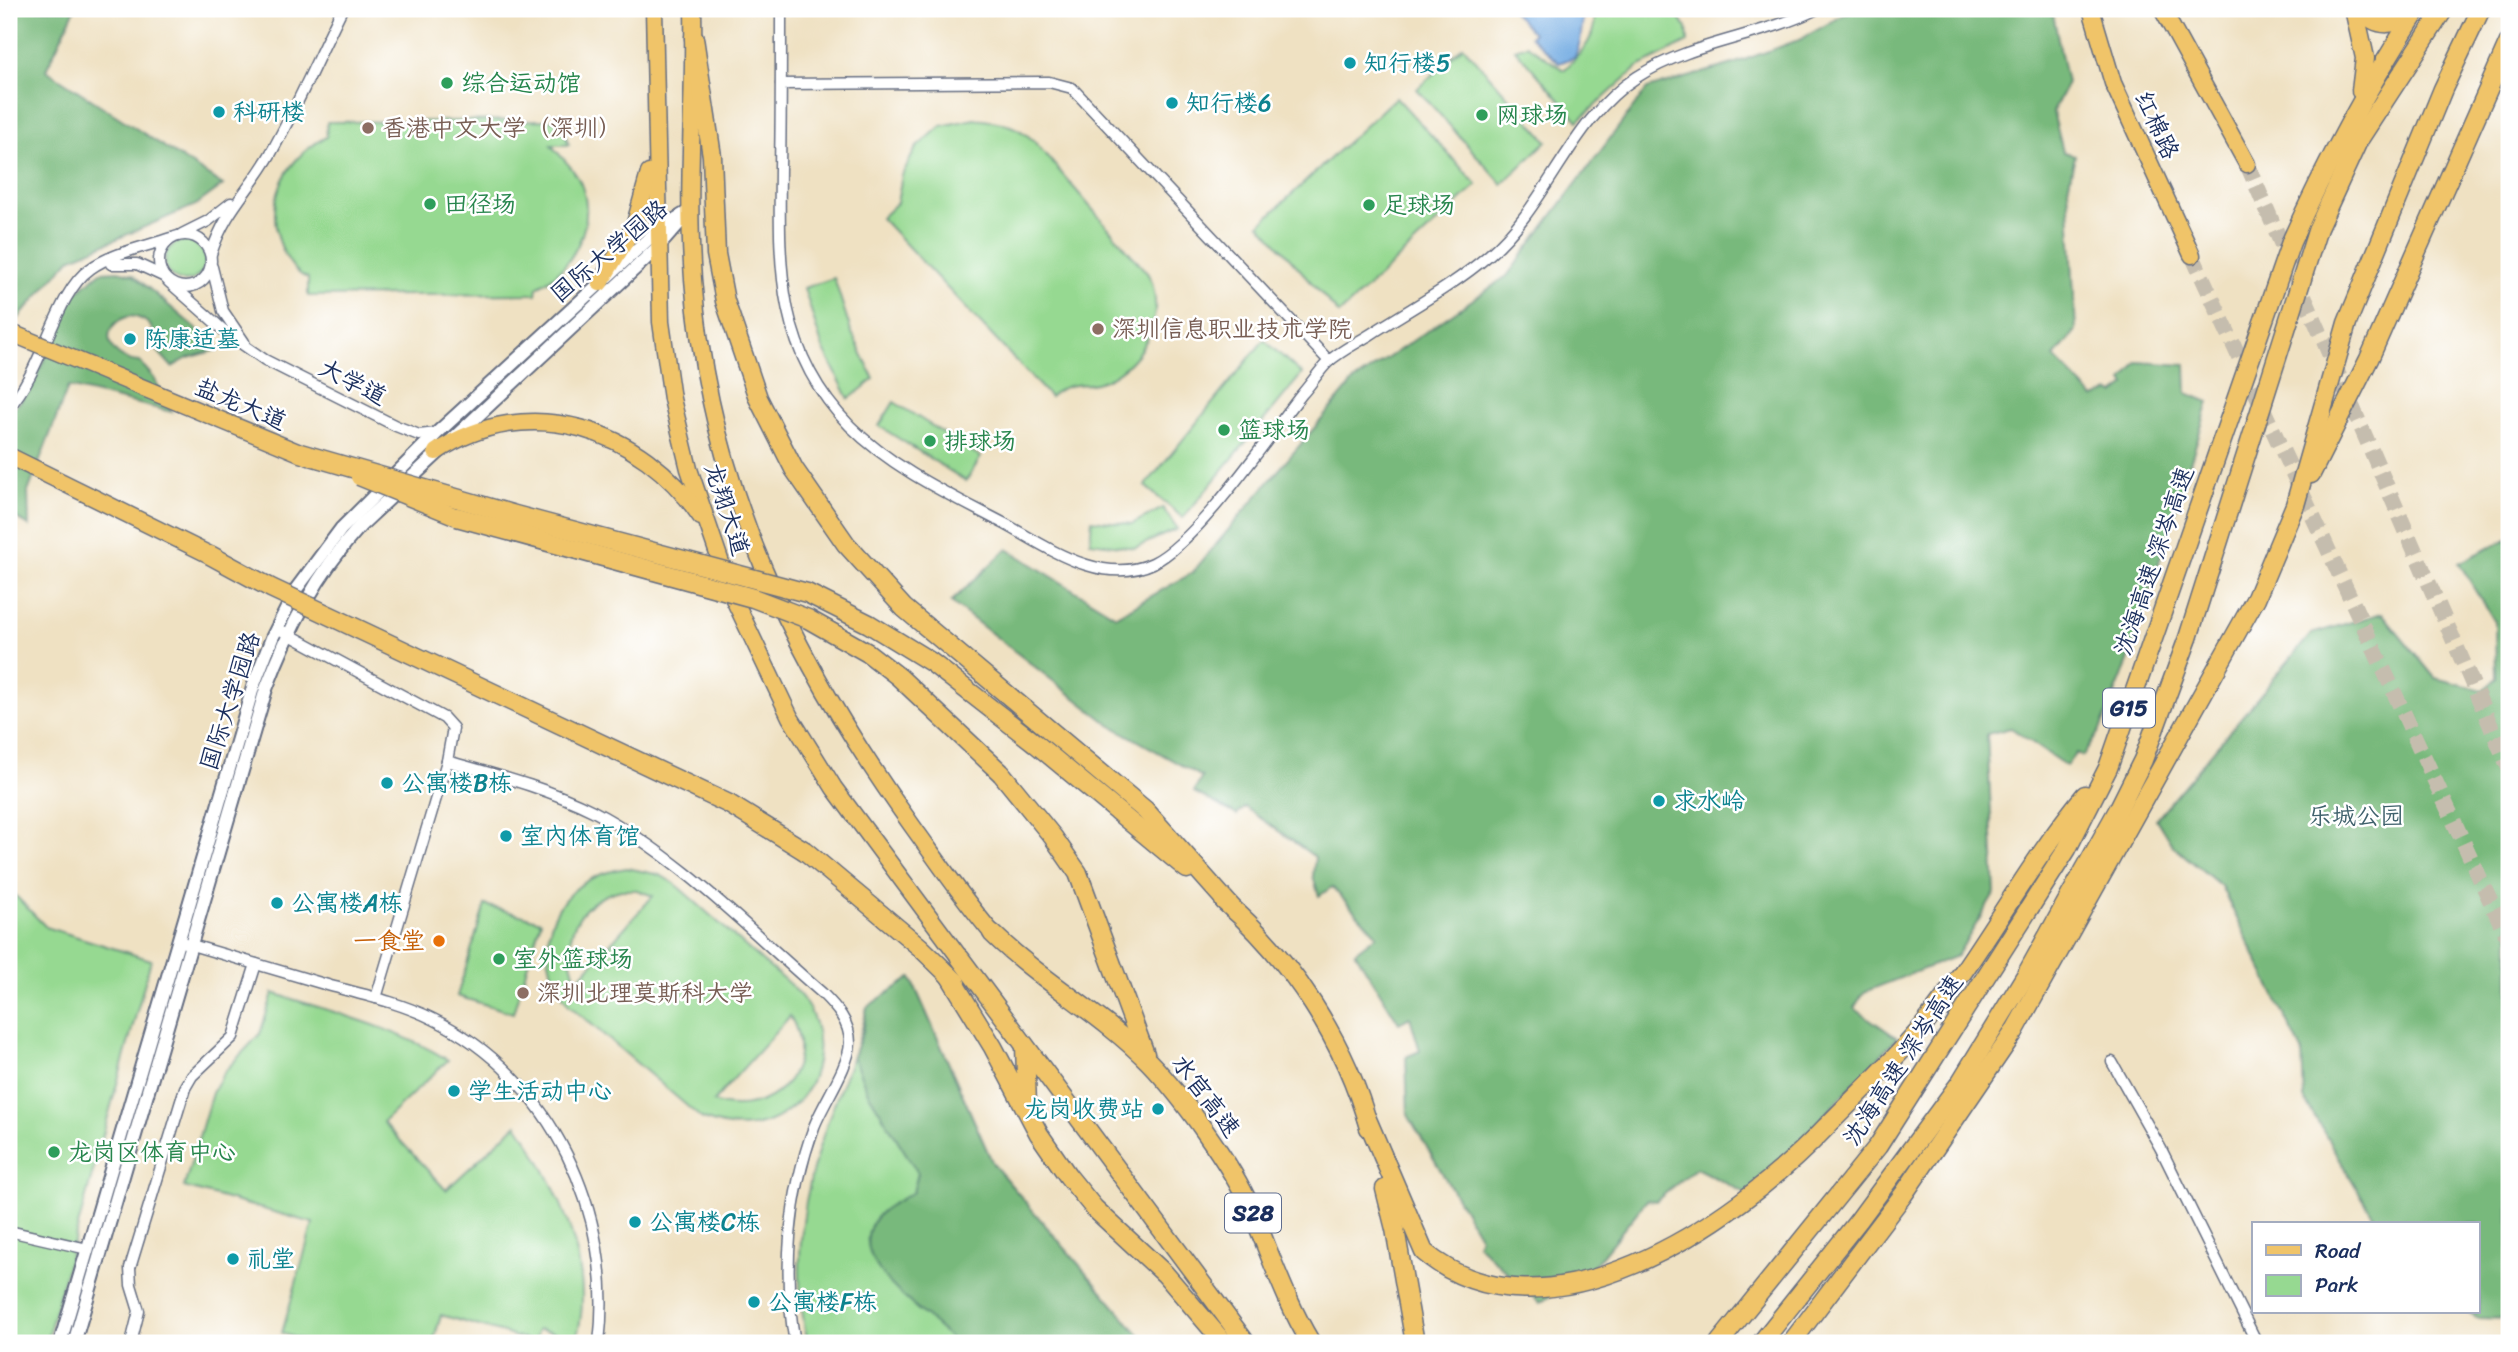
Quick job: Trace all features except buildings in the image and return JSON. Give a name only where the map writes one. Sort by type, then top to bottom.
[{"type":"highway","points":[[2354,9],[2365,58],[2363,86],[2354,116]]},
{"type":"highway","points":[[2362,9],[2369,18],[2386,24],[2407,18],[2418,9]]},
{"type":"highway","name":"沈海高速 深岑高速","points":[[1719,1343],[1878,1146],[2067,849],[2108,768],[2291,242],[2354,116],[2418,9]]},
{"type":"highway","name":"G15","points":[[1761,1343],[1860,1220],[1959,1083],[2026,975],[2118,810],[2143,760],[2188,638],[2318,228],[2358,141],[2445,9]]},
{"type":"highway","points":[[2295,505],[2347,323],[2443,89],[2481,9]]},
{"type":"highway","points":[[694,38],[712,156],[716,254],[725,301],[758,398],[794,469],[846,544],[904,608],[1144,810],[1286,969],[1324,1022],[1350,1072],[1366,1117],[1424,1252],[1435,1269],[1465,1295]]},
{"type":"highway","points":[[1791,1343],[1903,1195],[2014,1032],[2256,598],[2295,505],[2369,359],[2504,65],[2509,42]]},
{"type":"highway","points":[[300,453],[502,512],[807,593],[869,624],[931,662],[1035,743],[1233,909]]},
{"type":"highway","points":[[457,517],[753,598],[808,620],[868,653],[899,677],[1001,773],[1054,837],[1078,873],[1130,1019],[1150,1063]]},
{"type":"highway","points":[[210,555],[271,587],[729,804],[806,851],[911,939],[1023,1043],[1027,1111]]},
{"type":"highway","points":[[1688,1258],[1739,1217],[1772,1185],[1924,1025],[2073,811],[2108,768]]},
{"type":"highway","name":"水官高速","points":[[992,933],[1150,1063],[1239,1184],[1286,1297],[1311,1343]]},
{"type":"highway","points":[[960,958],[1246,1343]]},
{"type":"highway","points":[[949,975],[993,1047],[1052,1155],[1082,1195],[1165,1274],[1224,1343]]},
{"type":"highway","points":[[1366,1117],[1395,1229],[1415,1343]]},
{"type":"main road","name":"龙翔大道","points":[[654,9],[661,322],[672,399],[690,469],[748,635],[790,717],[834,788],[960,958]]},
{"type":"main road","name":"龙翔大道","points":[[694,9],[691,210],[694,289],[707,382],[726,462],[758,556],[801,650],[851,738],[992,933]]},
{"type":"main road","name":"红棉路","points":[[2091,9],[2113,83],[2192,255]]},
{"type":"main road","points":[[2162,9],[2247,164]]},
{"type":"main road","points":[[600,283],[634,227],[645,195],[655,144]]},
{"type":"main road","name":"盐龙大道","points":[[9,332],[457,517]]},
{"type":"main road","points":[[436,452],[467,434],[501,425],[540,421],[575,425],[612,440],[652,466],[685,497],[713,537]]},
{"type":"main road","points":[[9,456],[210,555]]},
{"type":"street","points":[[211,258],[223,222],[237,198],[270,154],[342,9]]},
{"type":"street","points":[[781,9],[779,264],[792,331],[816,382],[852,428],[902,467],[1070,559],[1092,566],[1133,569],[1153,562],[1173,549],[1212,508],[1329,361],[1489,255],[1523,220],[1589,121],[1633,79],[1674,57],[1785,24],[1817,9]]},
{"type":"street","points":[[781,84],[1049,82],[1072,88],[1329,361]]},
{"type":"street","points":[[9,407],[27,386],[68,295],[90,269],[175,237],[208,221],[237,198]]},
{"type":"street","name":"国际大学园路","points":[[74,1343],[282,631],[297,588],[323,551],[437,433],[658,230],[691,210]]},
{"type":"street","name":"国际大学园路","points":[[60,1343],[254,684],[282,631],[328,564],[361,525],[658,247],[691,210]]},
{"type":"street","points":[[166,279],[158,260],[164,244],[175,237],[195,236],[203,241],[211,258]]},
{"type":"street","name":"大学道","points":[[90,269],[127,262],[148,267],[177,286],[193,286],[206,276],[211,258]]},
{"type":"street","name":"大学道","points":[[211,258],[223,311],[254,352]]},
{"type":"street","name":"大学道","points":[[166,279],[229,335],[254,352],[357,409],[419,435],[437,433]]},
{"type":"street","points":[[282,631],[450,722],[454,736],[376,998]]},
{"type":"street","points":[[447,761],[555,795],[591,810],[632,834],[670,862],[822,993],[840,1012],[850,1044],[802,1161],[792,1216],[789,1258],[795,1343]]},
{"type":"street","points":[[178,941],[376,998],[430,1018],[474,1044],[521,1086],[559,1140],[582,1184],[594,1230],[602,1294],[600,1343]]},
{"type":"street","points":[[131,1343],[139,1311],[131,1284],[130,1268],[185,1088],[192,1076],[233,1037],[256,964]]},
{"type":"street","points":[[2112,1062],[2161,1149],[2257,1343]]},
{"type":"street","points":[[9,1231],[88,1249]]},
{"type":"green space","points":[[9,9],[75,9],[46,70],[223,185],[196,205],[70,259],[9,329]]},
{"type":"green space","points":[[1593,9],[1670,9],[1687,28],[1688,42],[1638,67],[1578,121],[1515,49],[1527,45],[1564,70],[1583,50],[1592,35],[1595,18]]},
{"type":"green space","points":[[1854,9],[2052,9],[2067,83],[2053,112],[2063,152],[2075,155],[2068,188],[2076,331],[2054,357],[2094,398],[2109,392],[2114,394],[2126,385],[2123,381],[2138,362],[2186,365],[2187,393],[2209,402],[2128,662],[2100,730],[2083,756],[2076,753],[2066,766],[2011,728],[1987,734],[1995,893],[1957,956],[1864,992],[1854,1008],[1897,1038],[1749,1195],[1696,1168],[1656,1201],[1647,1200],[1592,1268],[1540,1303],[1477,1244],[1480,1237],[1408,1115],[1406,1057],[1420,1051],[1410,1017],[1399,1023],[1355,952],[1377,935],[1332,887],[1319,896],[1313,876],[1315,857],[1245,807],[1237,815],[1194,792],[1202,777],[1110,725],[951,602],[1007,549],[1116,616],[1192,573],[1353,382],[1507,276],[1647,89],[1733,64],[1801,39]]},
{"type":"green space","name":"网球场","points":[[1463,46],[1547,141],[1502,184],[1417,89]]},
{"type":"green space","name":"足球场","points":[[1396,97],[1477,185],[1339,314],[1260,224]]},
{"type":"green space","points":[[974,119],[1006,124],[1033,140],[1148,274],[1155,305],[1149,335],[1131,361],[1105,380],[1071,385],[1050,397],[881,218],[897,203],[902,175],[916,148],[941,126]]},
{"type":"green space","name":"田径场","points":[[560,120],[569,145],[551,145],[581,184],[586,214],[584,229],[571,257],[550,279],[537,287],[536,294],[308,296],[308,278],[290,263],[277,234],[276,201],[280,185],[298,158],[326,137],[327,122]]},
{"type":"green space","points":[[185,241],[193,242],[199,247],[204,253],[204,269],[199,275],[193,280],[185,281],[177,280],[171,275],[166,269],[165,261],[166,253],[171,247],[177,242]]},
{"type":"green space","points":[[118,271],[133,275],[220,349],[188,358],[172,367],[155,348],[153,331],[143,320],[131,316],[113,326],[110,341],[113,348],[128,360],[140,362],[154,378],[172,412],[68,387],[28,492],[29,526],[9,513],[9,414],[31,389],[74,294],[101,272]]},
{"type":"green space","points":[[834,278],[851,331],[874,379],[849,399],[822,346],[804,288]]},
{"type":"green space","name":"篮球场","points":[[1264,340],[1302,374],[1183,518],[1145,486]]},
{"type":"green space","name":"排球场","points":[[894,402],[981,457],[966,481],[879,426]]},
{"type":"green space","points":[[1163,508],[1177,529],[1135,548],[1090,542],[1092,520],[1132,524]]},
{"type":"green space","name":"乐城公园","points":[[2509,538],[2509,1319],[2479,1318],[2472,1314],[2480,1314],[2480,1222],[2377,1222],[2304,1099],[2302,1051],[2221,886],[2172,845],[2156,819],[2311,634],[2382,613],[2435,678],[2483,690],[2496,679],[2495,622],[2459,563]]},
{"type":"green space","points":[[627,868],[660,875],[675,884],[801,996],[817,1030],[817,1061],[807,1089],[798,1102],[786,1112],[766,1123],[745,1127],[723,1125],[701,1118],[569,1005],[556,983],[549,960],[548,938],[554,918],[565,900],[581,885],[602,874]],"holes":[[[621,890],[637,890],[653,896],[577,981],[570,951],[575,924],[593,903],[605,895]],[[790,1016],[798,1036],[799,1054],[794,1072],[784,1086],[770,1097],[753,1104],[734,1106],[713,1102]]]},
{"type":"green space","name":"龙岗区体育中心","points":[[9,889],[46,927],[151,960],[46,1343],[9,1343]]},
{"type":"green space","name":"室外篮球场","points":[[485,905],[541,921],[513,1013],[457,996]]},
{"type":"green space","points":[[911,978],[993,1164],[1140,1336],[1141,1343],[808,1343],[800,1286],[800,1258],[812,1172],[855,1050],[867,1007]]},
{"type":"green space","points":[[911,978],[993,1164],[1140,1336],[1141,1343],[954,1343],[891,1284],[877,1266],[869,1248],[869,1230],[884,1209],[913,1192],[918,1173],[867,1091],[853,1057],[863,1032],[867,1007]]},
{"type":"green space","points":[[273,993],[385,1029],[448,1060],[383,1122],[446,1190],[517,1124],[559,1199],[577,1255],[582,1284],[576,1339],[538,1329],[534,1342],[441,1315],[433,1343],[309,1343],[282,1333],[313,1223],[184,1187],[212,1093],[225,1071],[260,1034]]},
{"type":"water","points":[[1511,9],[1584,9],[1580,42],[1575,57],[1559,63],[1530,36],[1533,33]]},
{"type":"tunnel","points":[[2247,164],[2509,768]]},
{"type":"tunnel","points":[[2192,255],[2509,941]]},
{"type":"place","name":"知行楼5","points":[[1350,63]]},
{"type":"place","name":"综合运动馆","points":[[447,83]]},
{"type":"place","name":"知行楼6","points":[[1172,103]]},
{"type":"place","name":"科研楼","points":[[219,112]]},
{"type":"place","name":"网球场","points":[[1482,115]]},
{"type":"place","name":"香港中文大学（深圳）","points":[[368,128]]},
{"type":"place","name":"田径场","points":[[430,204]]},
{"type":"place","name":"足球场","points":[[1369,205]]},
{"type":"place","name":"深圳信息职业技术学院","points":[[1098,329]]},
{"type":"place","name":"陈康适墓","points":[[130,339]]},
{"type":"place","name":"篮球场","points":[[1224,430]]},
{"type":"place","name":"排球场","points":[[930,441]]},
{"type":"place","name":"公寓楼B栋","points":[[387,783]]},
{"type":"place","name":"求水岭","points":[[1659,801]]},
{"type":"place","name":"室内体育馆","points":[[506,836]]},
{"type":"place","name":"公寓楼A栋","points":[[277,903]]},
{"type":"place","name":"一食堂","points":[[439,941]]},
{"type":"place","name":"室外篮球场","points":[[499,959]]},
{"type":"place","name":"深圳北理莫斯科大学","points":[[523,993]]},
{"type":"place","name":"学生活动中心","points":[[454,1091]]},
{"type":"place","name":"龙岗收费站","points":[[1158,1109]]},
{"type":"place","name":"龙岗区体育中心","points":[[54,1152]]},
{"type":"place","name":"公寓楼C栋","points":[[635,1222]]},
{"type":"place","name":"礼堂","points":[[233,1259]]},
{"type":"place","name":"公寓楼F栋","points":[[754,1302]]}]
